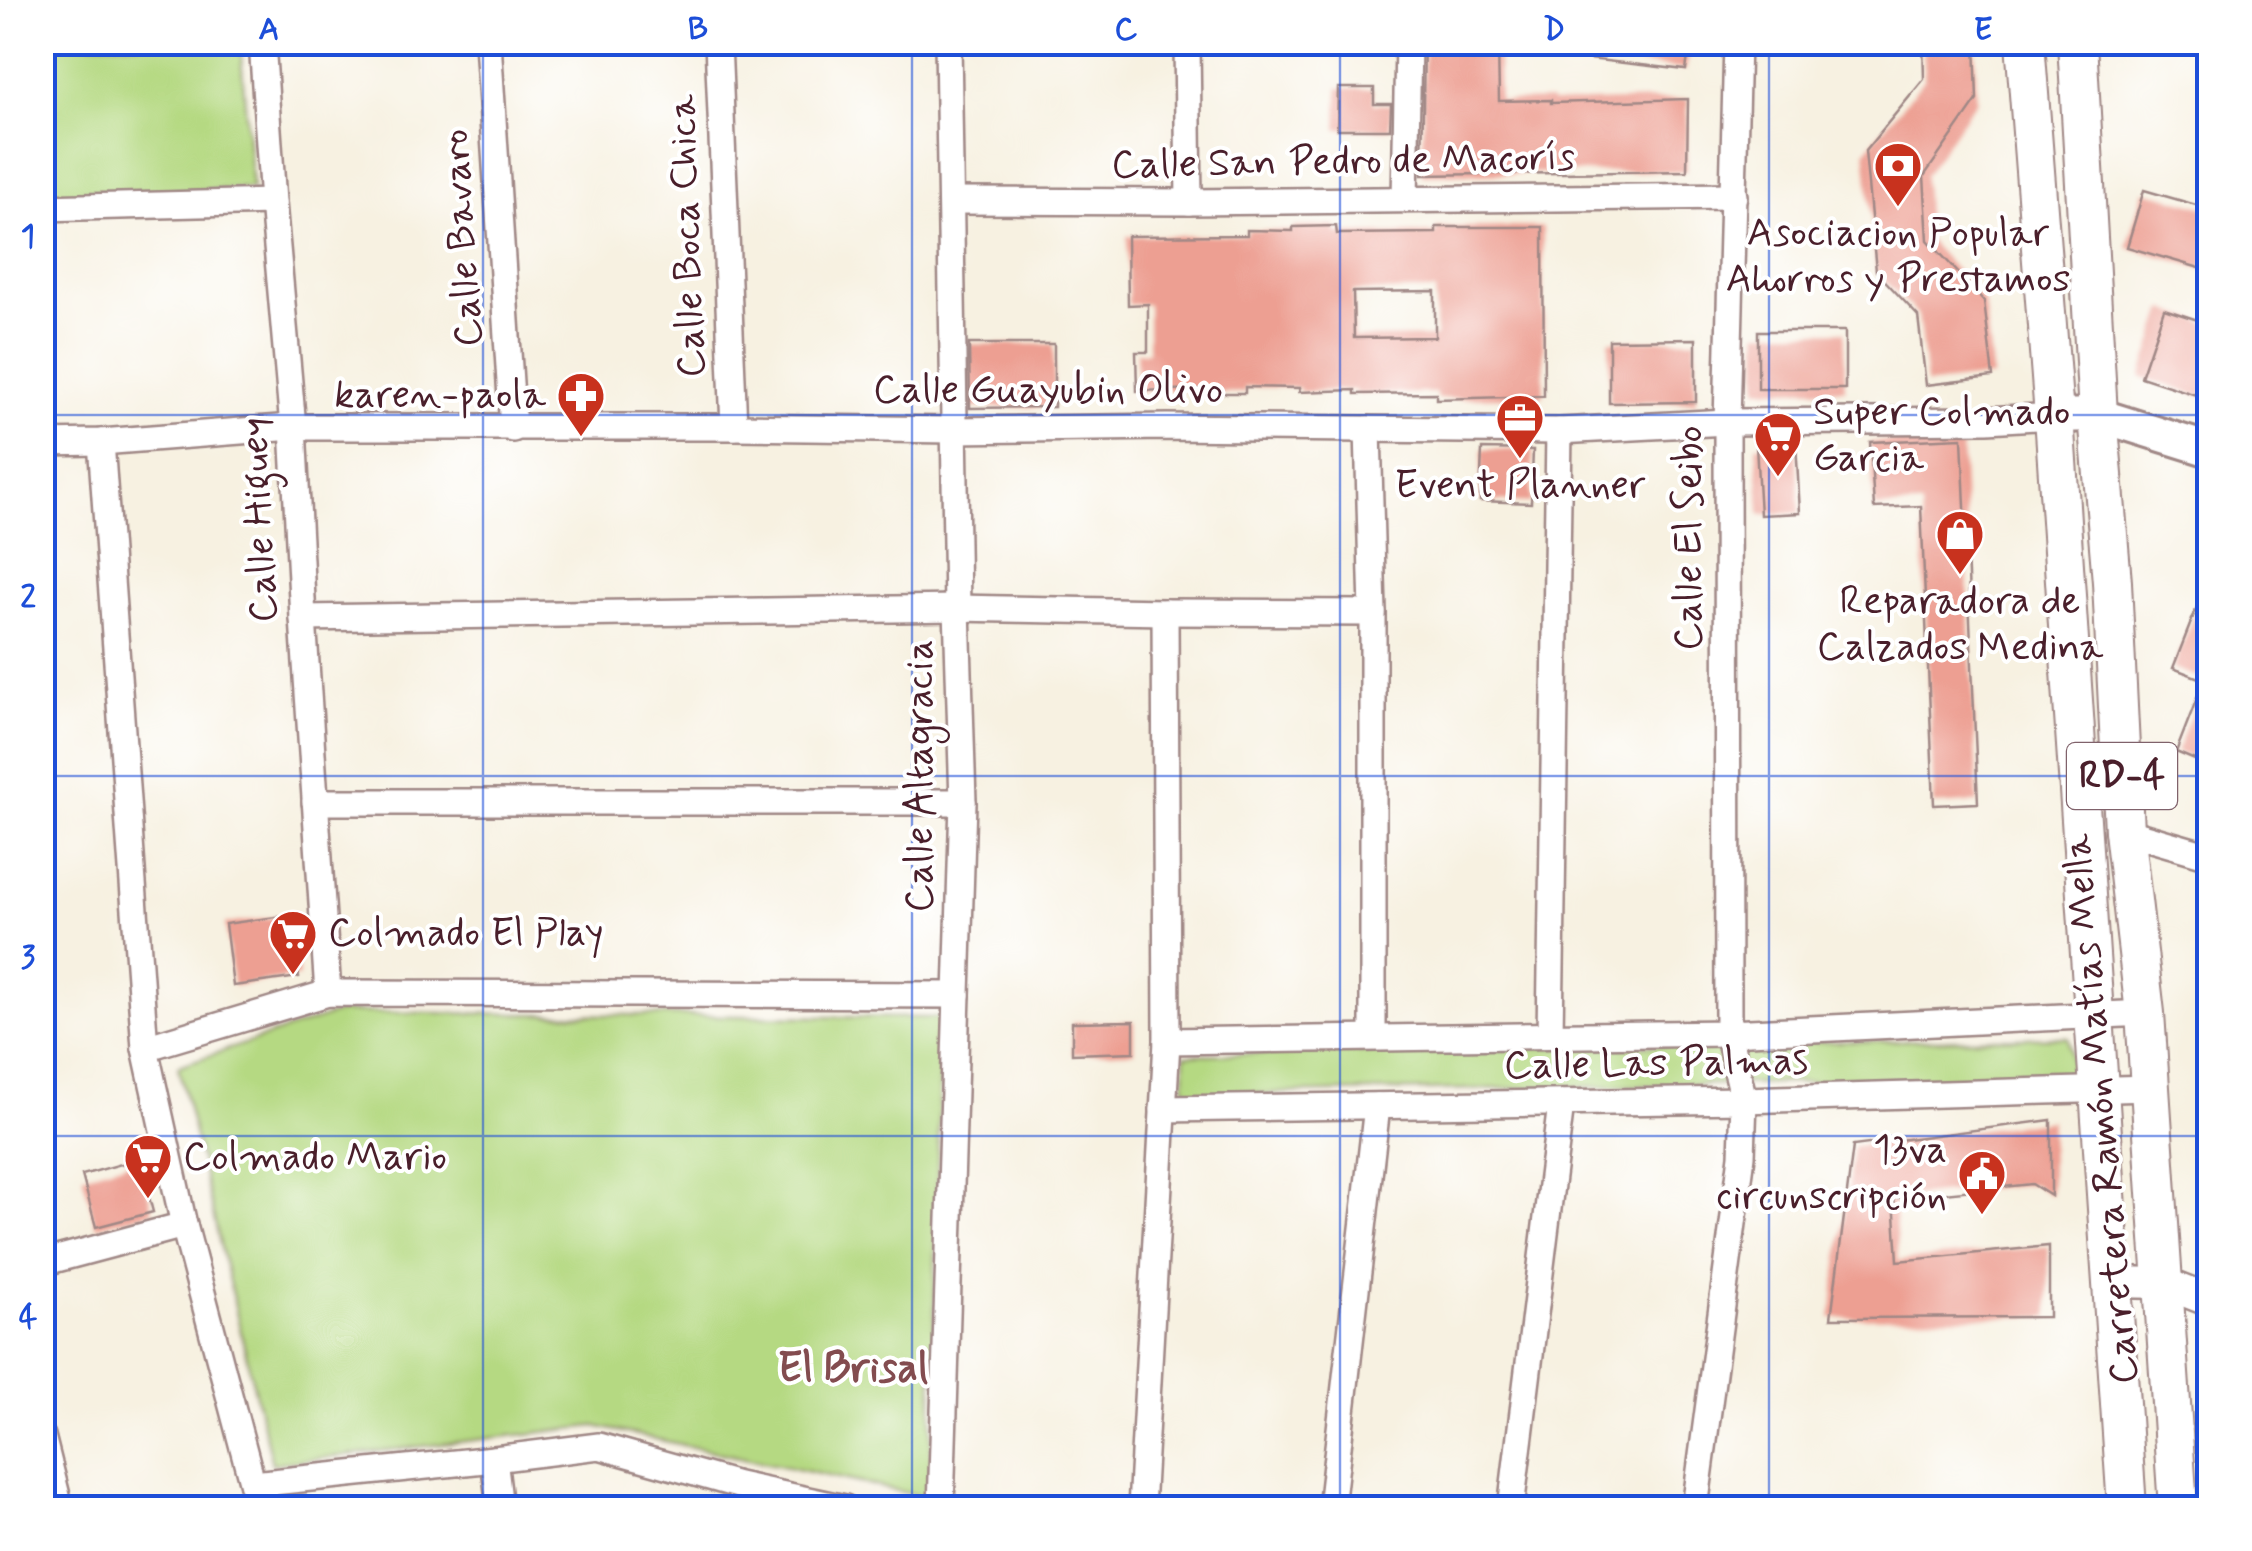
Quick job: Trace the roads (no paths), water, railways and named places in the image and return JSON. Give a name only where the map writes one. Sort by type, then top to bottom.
[{"type":"main road","name":"Carretera Ramón Matías Mella","points":[[2026,42],[2128,1508]]},
{"type":"main road","name":"Carretera Ramón Matías Mella","points":[[2077,42],[2124,831],[2145,1013],[2180,1508]]},
{"type":"main road","points":[[2054,416],[2098,415],[2210,450]]},
{"type":"street","name":"Calle Higuey","points":[[262,42],[294,428],[328,993]]},
{"type":"street","name":"Calle Bavaro","points":[[488,42],[512,428]]},
{"type":"street","name":"Calle Boca Chica","points":[[718,42],[734,427]]},
{"type":"street","name":"Calle Altagracia","points":[[941,1508],[963,802],[948,42]]},
{"type":"street","points":[[1186,42],[1189,202]]},
{"type":"street","points":[[1405,199],[1408,42]]},
{"type":"street","name":"Calle El Seibo","points":[[1696,1508],[1742,1156],[1744,1100],[1728,1034],[1727,422],[1737,42]]},
{"type":"street","name":"Calle San Pedro de Macorís","points":[[952,202],[1734,196]]},
{"type":"street","points":[[42,208],[273,202]]},
{"type":"street","name":"Calle Guayubin Olivo","points":[[42,443],[294,428],[1167,427],[1559,431],[1727,422],[2054,416]]},
{"type":"street","points":[[1368,429],[1373,613],[1373,1037]]},
{"type":"street","points":[[1550,1035],[1559,431]]},
{"type":"street","points":[[101,442],[145,1048],[184,1225],[256,1496],[599,1446],[738,1497],[845,1508]]},
{"type":"street","points":[[303,618],[957,608],[1373,613]]},
{"type":"street","points":[[1142,1508],[1166,1041],[1165,612]]},
{"type":"street","points":[[315,802],[963,802]]},
{"type":"street","points":[[2124,831],[2210,856]]},
{"type":"street","points":[[145,1048],[328,993],[958,995]]},
{"type":"street","name":"Calle Las Palmas","points":[[1166,1041],[1728,1034],[2145,1013]]},
{"type":"street","name":"Calle Las Palmas","points":[[1163,1110],[2150,1088]]},
{"type":"street","points":[[1511,1508],[1561,1104]]},
{"type":"street","points":[[1331,1508],[1377,1106]]},
{"type":"street","points":[[42,1263],[184,1225]]},
{"type":"street","points":[[2111,1282],[2164,1283],[2210,1301]]},
{"type":"street","points":[[42,1436],[60,1508]]},
{"type":"street","points":[[494,1459],[500,1508]]},
{"type":"place","name":"Asociacion Popular Ahorros y Prestamos","points":[[1898,208]]},
{"type":"place","name":"karen-paola","points":[[581,438]]},
{"type":"place","name":"Event Planner","points":[[1520,460]]},
{"type":"place","name":"Super Colmado Garcia","points":[[1778,478]]},
{"type":"place","name":"Reparadora de Calzados Medina","points":[[1960,576]]},
{"type":"place","name":"Colmado El Play","points":[[293,976]]},
{"type":"place","name":"Colmado Mario","points":[[148,1200]]},
{"type":"place","name":"13va circunscripción","points":[[1982,1216]]},
{"type":"district","name":"El Brisal","points":[[853,1369]]}]
